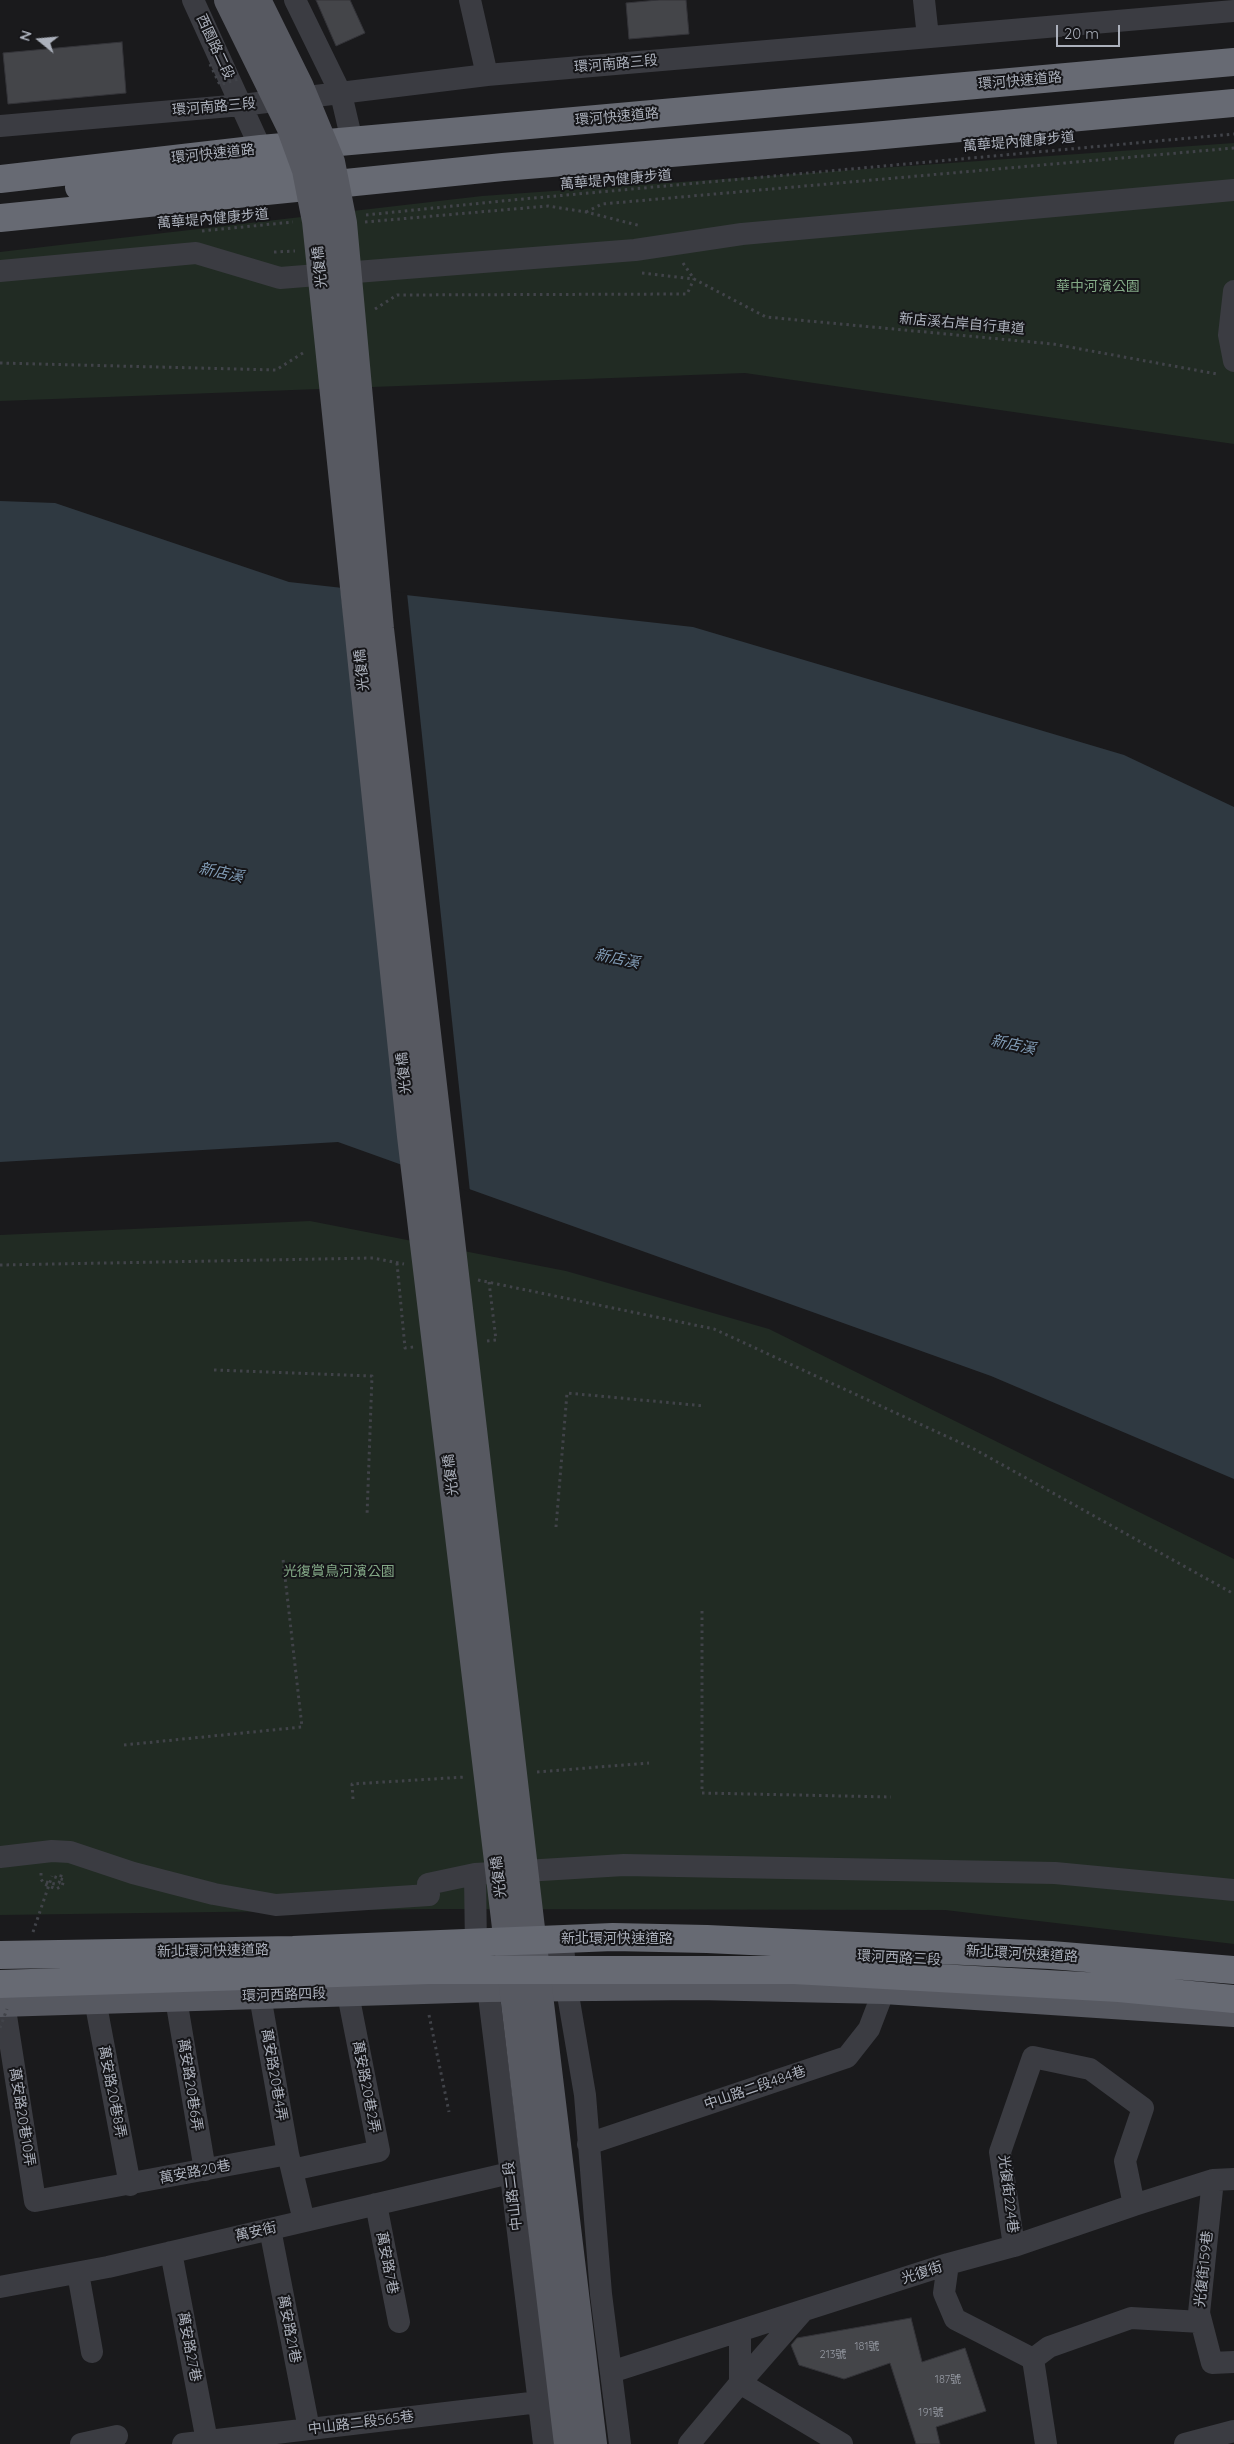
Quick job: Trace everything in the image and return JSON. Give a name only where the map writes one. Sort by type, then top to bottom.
[{"type":"highway","name":"環河快速道路","points":[[0,179],[261,149],[1234,62]]},
{"type":"highway","points":[[0,218],[503,167],[1234,103]]},
{"type":"highway","points":[[0,194],[240,172],[503,167]]},
{"type":"highway","name":"新北環河快速道路","points":[[0,1955],[293,1950],[613,1937],[1051,1955],[1234,1970]]},
{"type":"highway","name":"新北環河快速道路","points":[[1,1997],[429,1970],[794,1970],[1119,1988],[1234,1999]]},
{"type":"main road","points":[[228,0],[290,126],[318,166]]},
{"type":"main road","points":[[256,0],[300,87],[318,166]]},
{"type":"main road","name":"光復橋","points":[[318,166],[353,221],[380,629],[517,1922]]},
{"type":"main road","name":"光復橋","points":[[318,166],[306,222],[410,1126],[517,1922]]},
{"type":"main road","points":[[517,1922],[568,2444]]},
{"type":"main road","points":[[517,1922],[593,2444]]},
{"type":"main road","name":"環河西路三段","points":[[563,1946],[623,1945],[848,1955],[1168,1974],[1234,1981]]},
{"type":"main road","points":[[0,1960],[476,1950]]},
{"type":"main road","points":[[567,1989],[698,1986],[884,1990],[1234,2013]]},
{"type":"main road","name":"環河西路四段","points":[[1,1997],[95,2000],[176,1999],[488,1988],[567,1989]]},
{"type":"street","name":"西園路二段","points":[[193,0],[261,149]]},
{"type":"street","points":[[295,0],[341,94],[352,141]]},
{"type":"street","points":[[474,0],[487,74]]},
{"type":"street","points":[[924,0],[928,37]]},
{"type":"street","name":"環河南路三段","points":[[0,126],[242,105],[341,94],[487,74],[1234,11]]},
{"type":"street","points":[[0,271],[196,252],[280,278],[635,250],[742,234],[1234,190]]},
{"type":"street","points":[[1229,368],[1229,335],[1234,291]]},
{"type":"street","points":[[0,1857],[52,1851],[70,1852],[133,1873],[196,1890],[276,1905],[429,1895],[428,1884],[475,1874],[624,1865],[1056,1873],[1234,1890]]},
{"type":"street","name":"中山路二段","points":[[475,1874],[476,1950],[488,1988],[544,2444]]},
{"type":"street","points":[[476,1950],[563,1946],[567,1989],[584,2094],[601,2294],[620,2444]]},
{"type":"street","name":"中山路二段484巷","points":[[588,2144],[847,2057],[869,2029],[884,1990]]},
{"type":"street","name":"萬安路20巷2弄","points":[[290,2162],[379,2151],[348,1994]]},
{"type":"street","name":"萬安路20巷4弄","points":[[260,1996],[290,2162]]},
{"type":"street","name":"萬安路20巷10弄","points":[[1,1997],[35,2201]]},
{"type":"street","name":"萬安路20巷6弄","points":[[176,1999],[205,2170]]},
{"type":"street","name":"萬安路20巷8弄","points":[[95,2000],[130,2185]]},
{"type":"street","name":"光復街224巷","points":[[1014,2246],[1000,2152],[1033,2057],[1090,2069],[1143,2108],[1125,2161],[1134,2205]]},
{"type":"street","points":[[290,2162],[304,2221]]},
{"type":"street","name":"萬安路20巷","points":[[35,2201],[205,2170],[290,2162]]},
{"type":"street","name":"萬安街","points":[[0,2287],[78,2273],[510,2173]]},
{"type":"street","name":"光復街","points":[[611,2372],[948,2264],[1014,2246],[1134,2205],[1223,2180]]},
{"type":"street","name":"光復街159巷","points":[[1223,2180],[1199,2313],[1212,2363],[1234,2362]]},
{"type":"street","name":"萬安路7巷","points":[[376,2204],[399,2322]]},
{"type":"street","name":"萬安路21巷","points":[[270,2229],[308,2429]]},
{"type":"street","name":"萬安路27巷","points":[[171,2252],[207,2441]]},
{"type":"street","points":[[948,2264],[944,2293],[955,2319],[1033,2359]]},
{"type":"street","points":[[78,2273],[92,2352]]},
{"type":"street","points":[[689,2444],[803,2311]]},
{"type":"street","points":[[1033,2359],[1048,2347],[1131,2318],[1201,2322]]},
{"type":"street","points":[[740,2331],[740,2383]]},
{"type":"street","points":[[1033,2359],[1046,2444]]},
{"type":"street","points":[[740,2383],[842,2444]]},
{"type":"street","name":"中山路二段565巷","points":[[183,2444],[539,2402]]},
{"type":"street","points":[[1185,2444],[1234,2431]]},
{"type":"street","points":[[81,2444],[117,2436]]},
{"type":"path","points":[[210,64],[220,85],[246,76]]},
{"type":"path","name":"萬華堤內健康步道","points":[[353,221],[512,200],[1234,134]]},
{"type":"path","points":[[353,221],[548,206],[586,212],[602,204],[1234,148]]},
{"type":"path","name":"萬華堤內健康步道","points":[[198,231],[306,222]]},
{"type":"path","name":"新店溪右岸自行車道","points":[[694,279],[766,317],[1053,344],[1229,368]]},
{"type":"path","points":[[0,1265],[373,1258],[406,1265]]},
{"type":"path","points":[[470,1278],[714,1329],[974,1449],[1234,1594]]},
{"type":"path","points":[[214,1370],[372,1376],[367,1516]]},
{"type":"path","points":[[556,1527],[567,1393],[705,1406]]},
{"type":"path","points":[[124,1745],[302,1727],[283,1559]]},
{"type":"path","points":[[702,1611],[702,1793],[891,1797]]},
{"type":"path","points":[[529,1773],[650,1763]]},
{"type":"path","points":[[353,1799],[352,1784],[474,1777]]},
{"type":"path","points":[[44,1868],[41,1880],[44,1884],[56,1889],[62,1886],[64,1880],[52,1876]]},
{"type":"path","points":[[46,1882],[55,1884]]},
{"type":"path","points":[[424,1990],[450,2112]]},
{"type":"green space","name":"華中河濱公園","points":[[1234,143],[1234,444],[745,373],[0,401],[0,252],[482,196]]},
{"type":"green space","name":"光復賞鳥河濱公園","points":[[310,1221],[566,1271],[769,1329],[1234,1559],[1234,1944],[945,1910],[432,1909],[0,1915],[0,1235]]},
{"type":"water","name":"新店溪","points":[[0,501],[55,503],[289,582],[693,627],[1124,755],[1234,807],[1234,1479],[991,1376],[338,1142],[0,1162]]},
{"type":"pier","points":[[340,585],[407,593],[470,1192],[407,1170]]},
{"type":"building","points":[[316,0],[350,0],[365,33],[336,46]]},
{"type":"building","points":[[686,0],[689,34],[629,39],[626,3]]},
{"type":"building","points":[[122,42],[126,93],[8,104],[3,53]]},
{"type":"building","points":[[911,2318],[922,2362],[965,2348],[986,2411],[936,2427],[940,2444],[916,2444],[890,2363],[844,2379],[799,2365],[791,2345],[797,2338]]}]
